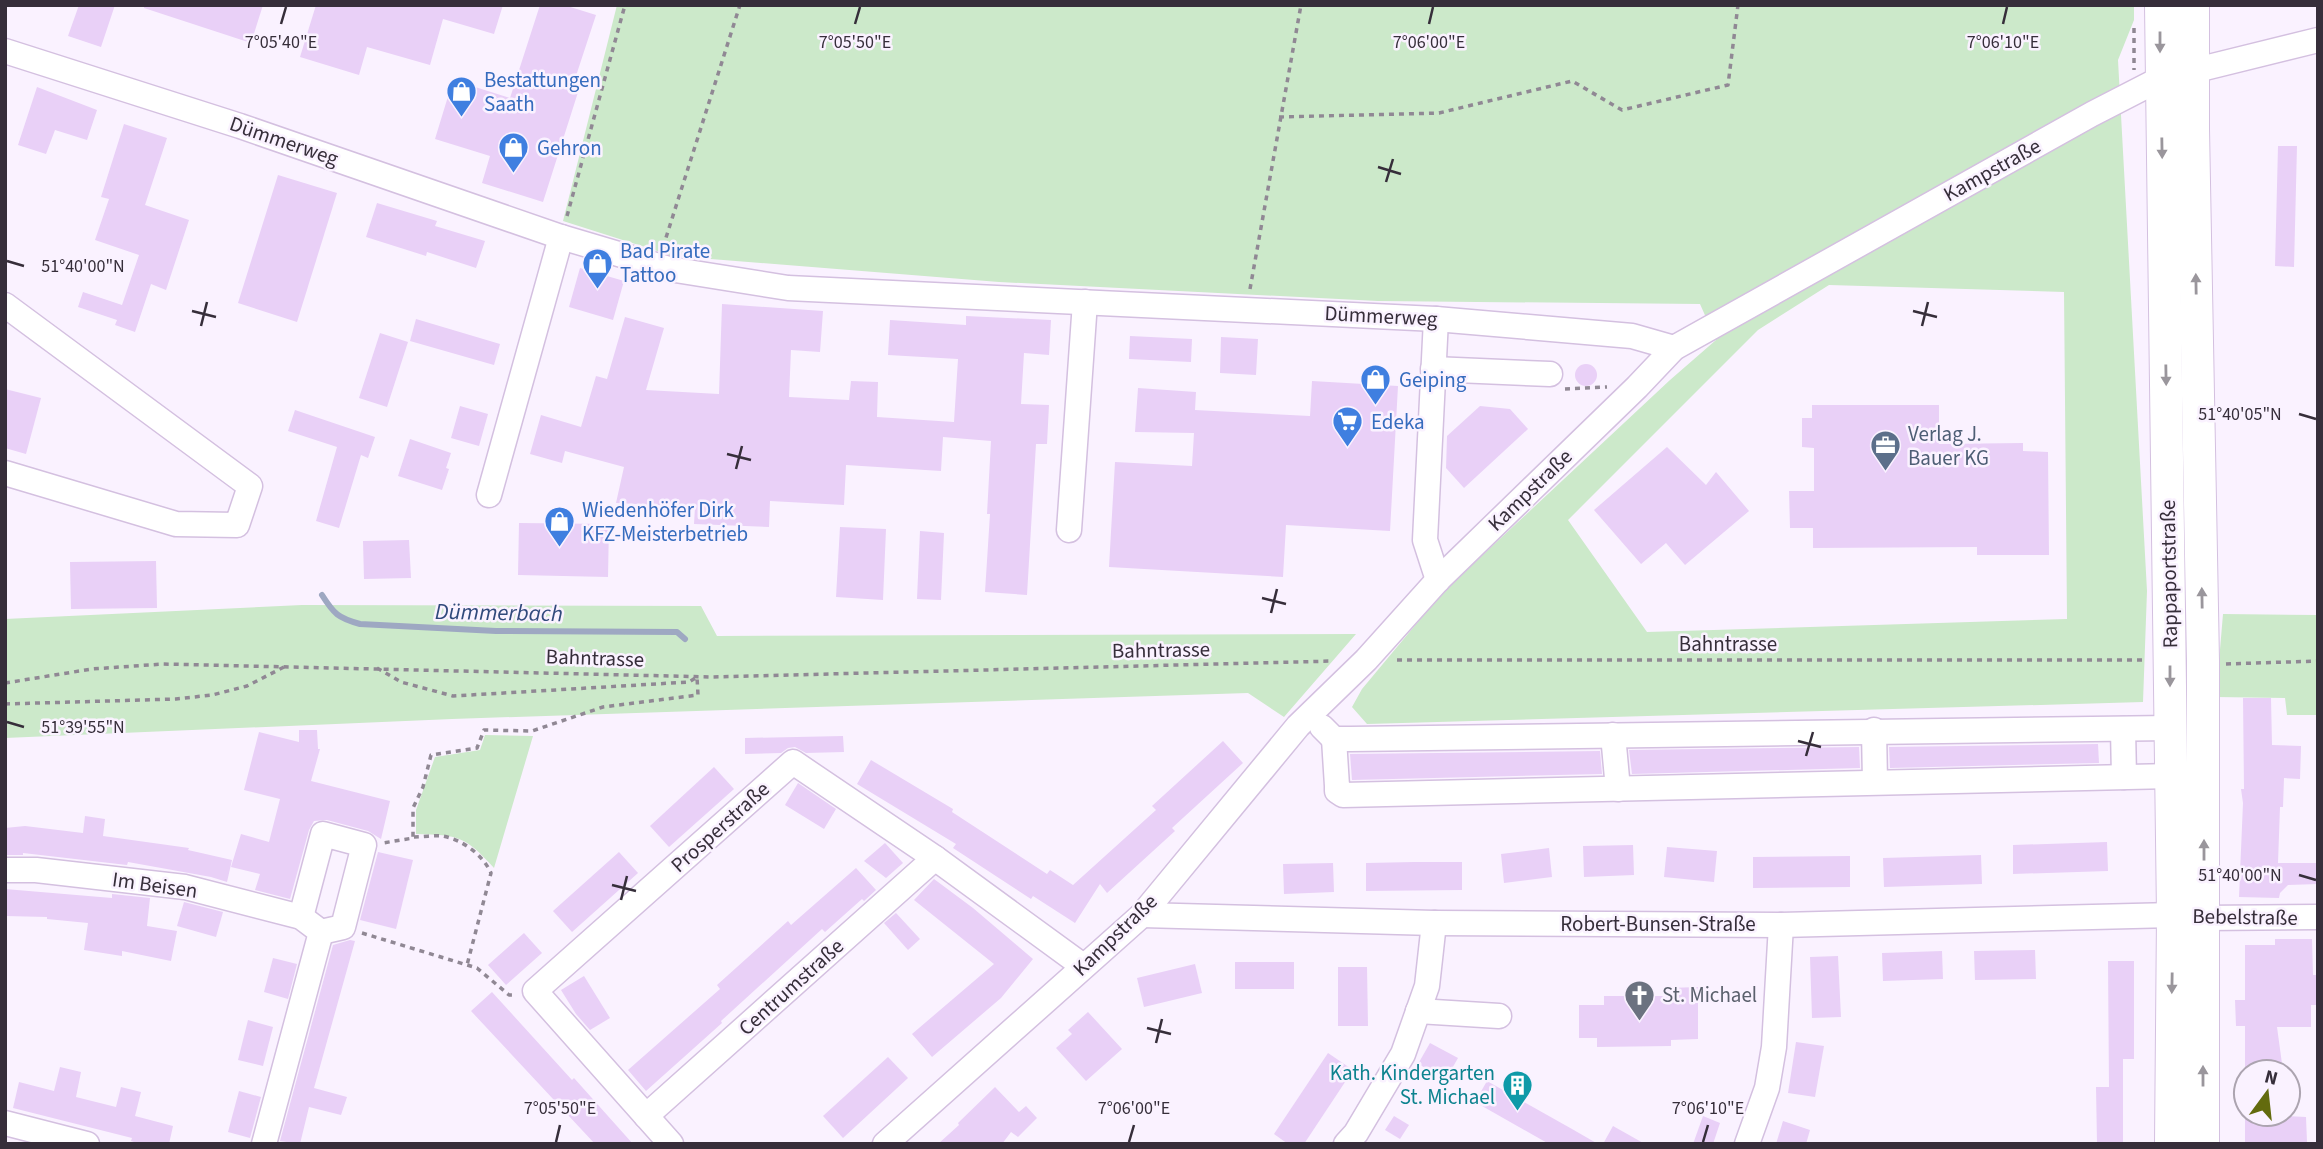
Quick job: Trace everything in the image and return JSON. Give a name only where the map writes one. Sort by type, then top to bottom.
[{"type":"main road","name":"Rappaportstraße","points":[[2171,1144],[2203,661],[2193,5]]},
{"type":"main road","name":"Rappaportstraße","points":[[2147,11],[2147,86],[2170,660],[2171,776],[2188,917],[2203,1144]]},
{"type":"street","name":"Kampstraße","points":[[885,1144],[1142,915],[1310,714],[1366,660],[1438,580],[1674,348],[2092,114],[2147,86],[2193,70],[2318,40]]},
{"type":"street","name":"Dümmerweg","points":[[5,51],[240,126],[561,237],[656,266],[788,288],[1436,319],[1632,335],[1674,348]]},
{"type":"street","points":[[489,495],[561,237]]},
{"type":"street","points":[[1069,530],[1085,302]]},
{"type":"street","points":[[5,305],[250,486],[237,525],[176,524],[5,472]]},
{"type":"street","points":[[1436,319],[1425,540],[1438,580]]},
{"type":"street","points":[[1433,369],[1550,374]]},
{"type":"street","points":[[1310,714],[1334,738],[1336,786],[1343,795],[2171,776]]},
{"type":"street","points":[[1334,738],[2171,728]]},
{"type":"street","points":[[2123,729],[2124,777]]},
{"type":"street","points":[[1874,730],[1875,782]]},
{"type":"street","points":[[1613,735],[1618,789]]},
{"type":"street","name":"Prosperstraße","points":[[535,991],[793,762],[935,858],[1083,966]]},
{"type":"street","points":[[264,1144],[322,926],[364,845],[323,834],[322,926]]},
{"type":"street","name":"Centrumstraße","points":[[646,1116],[935,858]]},
{"type":"street","name":"Im Beisen","points":[[5,870],[36,870],[185,887],[322,926]]},
{"type":"street","name":"Robert-Bunsen-Straße","points":[[1142,915],[1434,923],[1781,925],[2188,917]]},
{"type":"street","name":"Bebelstraße","points":[[2188,917],[2318,917]]},
{"type":"street","points":[[1357,1140],[1404,1054],[1427,986],[1434,923]]},
{"type":"street","points":[[1747,1144],[1767,1088],[1774,1047],[1781,925]]},
{"type":"street","points":[[535,991],[671,1144]]},
{"type":"street","points":[[1418,1012],[1499,1016]]},
{"type":"street","points":[[5,1124],[87,1144]]},
{"type":"path","points":[[561,237],[625,5]]},
{"type":"path","points":[[656,266],[740,5]]},
{"type":"path","points":[[1246,309],[1301,5]]},
{"type":"path","points":[[1279,117],[1439,113],[1572,81],[1622,110],[1728,85],[1738,5]]},
{"type":"path","points":[[2147,11],[2147,86]]},
{"type":"path","points":[[1550,374],[1562,390],[1637,387]]},
{"type":"path","name":"Bahntrasse","points":[[5,683],[92,669],[163,664],[697,677],[1366,660],[2170,660]]},
{"type":"path","points":[[2203,661],[2218,661],[2228,665],[2318,661]]},
{"type":"path","points":[[5,704],[176,699],[212,695],[247,686],[287,666]]},
{"type":"path","points":[[377,668],[401,682],[453,696],[689,682],[697,677],[698,695],[603,707],[532,731],[484,730],[477,748],[431,755],[423,787],[413,808],[413,838]]},
{"type":"path","points":[[364,845],[443,836],[470,847],[486,863],[491,873],[467,965]]},
{"type":"path","points":[[322,926],[477,968],[509,995],[535,991]]},
{"type":"green space","points":[[617,5],[2134,5],[2134,20],[2118,60],[2147,591],[2143,702],[1367,724],[1352,707],[1362,689],[1442,593],[1716,340],[1700,304],[1378,301],[999,282],[673,256],[563,221]],"holes":[[[1829,285],[2064,292],[2067,619],[1647,632],[1568,520],[1758,330]]]},
{"type":"green space","points":[[302,605],[701,606],[717,636],[1356,634],[1284,717],[1248,693],[452,719],[5,738],[5,619]]},
{"type":"green space","points":[[2223,614],[2318,615],[2318,715],[2287,715],[2285,698],[2216,697]]},
{"type":"green space","points":[[485,735],[533,736],[494,868],[476,849],[460,839],[416,834],[416,810],[435,757],[480,750]]},
{"type":"building","points":[[79,5],[115,5],[101,47],[68,36]]},
{"type":"building","points":[[144,5],[263,5],[251,43],[144,8]]},
{"type":"building","points":[[316,5],[503,5],[494,34],[443,19],[430,65],[367,47],[359,75],[300,57]]},
{"type":"building","points":[[540,5],[564,5],[596,15],[574,82],[580,86],[543,202],[482,183],[490,156],[435,139],[453,80],[510,98]]},
{"type":"building","points":[[37,87],[97,110],[87,140],[55,130],[46,154],[18,145]]},
{"type":"building","points":[[124,124],[167,138],[145,205],[189,220],[166,290],[151,284],[135,332],[115,325],[117,320],[78,307],[83,292],[122,305],[139,255],[95,240],[109,199],[101,197]]},
{"type":"building","points":[[2278,146],[2297,146],[2294,267],[2275,266]]},
{"type":"building","points":[[278,175],[337,193],[297,322],[238,303]]},
{"type":"building","points":[[377,203],[437,221],[435,226],[485,241],[476,268],[427,252],[426,256],[366,237]]},
{"type":"building","points":[[580,268],[624,281],[613,320],[569,307]]},
{"type":"building","points":[[722,304],[823,311],[820,352],[791,350],[789,397],[849,400],[851,381],[878,382],[877,417],[954,422],[958,359],[888,355],[890,320],[966,325],[966,316],[1051,320],[1049,355],[1024,353],[1021,404],[1049,405],[1047,444],[1036,444],[1027,595],[985,592],[991,441],[943,437],[941,471],[846,465],[844,505],[770,501],[769,527],[694,524],[695,507],[616,503],[624,467],[565,451],[562,463],[530,454],[541,415],[581,427],[596,376],[607,379],[625,317],[664,328],[646,390],[719,394]]},
{"type":"building","points":[[416,319],[500,344],[494,365],[410,341]]},
{"type":"building","points":[[380,333],[408,342],[387,407],[359,398]]},
{"type":"building","points":[[1130,336],[1192,339],[1191,362],[1129,359]]},
{"type":"building","points":[[1221,337],[1258,339],[1256,375],[1220,373]]},
{"type":"building","points":[[1582,364],[1590,364],[1597,371],[1597,379],[1590,386],[1582,386],[1575,379],[1575,371]]},
{"type":"building","points":[[1312,381],[1398,386],[1390,531],[1286,525],[1283,577],[1109,567],[1115,462],[1192,466],[1194,433],[1135,432],[1138,388],[1196,392],[1195,410],[1310,416]]},
{"type":"building","points":[[5,389],[41,398],[26,454],[5,448]]},
{"type":"building","points":[[1812,405],[1939,405],[1939,444],[2023,443],[2023,451],[2048,452],[2049,555],[1977,555],[1977,547],[1813,548],[1813,528],[1790,528],[1789,491],[1814,491],[1814,448],[1802,447],[1802,418],[1812,418]]},
{"type":"building","points":[[460,406],[488,414],[479,446],[451,438]]},
{"type":"building","points":[[1480,406],[1510,409],[1528,429],[1464,488],[1446,468],[1447,436]]},
{"type":"building","points":[[295,410],[375,437],[368,458],[361,455],[339,528],[316,521],[337,447],[288,431]]},
{"type":"building","points":[[410,439],[451,453],[442,490],[398,476]]},
{"type":"building","points":[[1667,447],[1706,485],[1716,472],[1749,511],[1685,565],[1666,543],[1641,564],[1594,510]]},
{"type":"building","points":[[519,523],[609,524],[608,577],[518,575]]},
{"type":"building","points":[[840,527],[886,529],[883,600],[836,597]]},
{"type":"building","points":[[920,531],[944,533],[941,600],[917,599]]},
{"type":"building","points":[[409,540],[411,578],[364,579],[363,541]]},
{"type":"building","points":[[156,561],[157,608],[71,609],[70,562]]},
{"type":"building","points":[[2243,698],[2271,698],[2272,745],[2301,746],[2300,779],[2284,778],[2278,863],[2318,863],[2318,884],[2288,885],[2279,898],[2239,897],[2243,803],[2241,789],[2244,789]]},
{"type":"building","points":[[299,730],[317,730],[320,749],[311,781],[390,801],[381,839],[368,831],[327,820],[314,821],[309,830],[290,899],[255,890],[260,874],[231,867],[241,834],[269,842],[280,799],[244,790],[259,732],[299,742]]},
{"type":"building","points":[[843,736],[844,752],[806,753],[795,747],[781,753],[745,754],[745,738]]},
{"type":"building","points":[[1223,741],[1243,763],[1172,828],[1175,831],[1107,893],[1100,884],[1075,923],[1033,896],[1031,899],[953,848],[956,844],[857,784],[871,760],[953,809],[952,812],[1047,874],[1050,870],[1073,885],[1156,810],[1152,806]]},
{"type":"building","points":[[2098,744],[2099,763],[1890,768],[1889,747]]},
{"type":"building","points":[[1859,747],[1860,768],[1632,774],[1629,750]]},
{"type":"building","points":[[1600,751],[1602,774],[1352,780],[1350,754]]},
{"type":"building","points":[[714,767],[734,789],[669,847],[650,826]]},
{"type":"building","points":[[798,783],[836,809],[824,829],[785,805]]},
{"type":"building","points":[[85,816],[105,819],[103,836],[189,848],[188,850],[232,860],[227,882],[128,862],[127,865],[23,853],[5,855],[5,828],[25,826],[83,833]]},
{"type":"building","points":[[2107,842],[2108,871],[2013,874],[2013,845]]},
{"type":"building","points":[[885,843],[903,863],[886,878],[864,861]]},
{"type":"building","points":[[1633,845],[1634,875],[1584,877],[1583,846]]},
{"type":"building","points":[[1667,847],[1717,851],[1714,882],[1664,877]]},
{"type":"building","points":[[1549,848],[1552,877],[1504,883],[1501,854]]},
{"type":"building","points":[[378,852],[413,860],[396,929],[360,920]]},
{"type":"building","points":[[619,852],[638,873],[572,932],[553,911]]},
{"type":"building","points":[[1981,855],[1982,884],[1884,887],[1883,858]]},
{"type":"building","points":[[1850,856],[1850,887],[1753,888],[1753,857]]},
{"type":"building","points":[[1462,862],[1462,890],[1366,891],[1366,863]]},
{"type":"building","points":[[1333,863],[1334,892],[1284,894],[1283,864]]},
{"type":"building","points":[[856,868],[876,890],[825,932],[822,929],[646,1091],[628,1070],[720,989],[717,985],[788,921],[791,925]]},
{"type":"building","points":[[934,879],[1033,959],[1001,998],[932,1057],[912,1034],[994,964],[914,900]]},
{"type":"building","points":[[5,889],[112,898],[112,894],[150,898],[147,926],[177,931],[171,961],[122,951],[122,956],[84,950],[88,923],[47,917],[5,916]]},
{"type":"building","points":[[184,902],[223,912],[216,937],[177,926]]},
{"type":"building","points":[[896,913],[920,939],[908,950],[884,923]]},
{"type":"building","points":[[524,933],[542,953],[506,985],[488,965]]},
{"type":"building","points":[[2275,939],[2312,939],[2313,975],[2318,975],[2318,1005],[2311,1005],[2311,1027],[2277,1027],[2281,1058],[2245,1058],[2245,1026],[2236,1026],[2235,1000],[2245,1000],[2245,945],[2275,945]]},
{"type":"building","points":[[355,941],[314,1088],[347,1097],[341,1115],[309,1107],[300,1144],[280,1141],[333,945]]},
{"type":"building","points":[[2035,950],[2036,979],[1975,980],[1974,951]]},
{"type":"building","points":[[1942,951],[1943,979],[1883,981],[1882,953]]},
{"type":"building","points":[[1838,956],[1841,1017],[1812,1018],[1810,957]]},
{"type":"building","points":[[273,958],[297,964],[288,999],[264,992]]},
{"type":"building","points":[[2108,961],[2134,961],[2134,1059],[2123,1059],[2123,1144],[2097,1144],[2096,1087],[2109,1087]]},
{"type":"building","points":[[1235,962],[1294,962],[1294,989],[1235,989]]},
{"type":"building","points":[[1195,964],[1202,993],[1144,1007],[1137,978]]},
{"type":"building","points":[[1338,967],[1367,967],[1368,1026],[1338,1026]]},
{"type":"building","points":[[584,976],[610,1018],[590,1030],[561,990]]},
{"type":"building","name":"St. Michael","points":[[1698,987],[1698,1039],[1671,1040],[1671,1046],[1597,1047],[1597,1038],[1579,1038],[1579,1005],[1604,1005],[1604,996],[1669,996],[1669,988]]},
{"type":"building","points":[[492,992],[633,1144],[595,1144],[471,1011]]},
{"type":"building","points":[[1088,1012],[1122,1049],[1086,1081],[1056,1048],[1072,1034],[1068,1030]]},
{"type":"building","points":[[248,1020],[273,1027],[263,1066],[238,1060]]},
{"type":"building","points":[[1796,1042],[1824,1046],[1815,1097],[1788,1093]]},
{"type":"building","points":[[1430,1043],[1458,1058],[1446,1079],[1418,1064]]},
{"type":"building","points":[[1328,1053],[1353,1070],[1304,1144],[1288,1144],[1274,1134]]},
{"type":"building","points":[[888,1057],[908,1078],[843,1138],[823,1116]]},
{"type":"building","points":[[60,1067],[81,1072],[76,1097],[116,1107],[121,1087],[141,1092],[135,1116],[173,1126],[169,1144],[140,1144],[131,1141],[132,1138],[13,1108],[19,1082],[54,1091]]},
{"type":"building","name":"Kath. Kindergarten St. Michael","points":[[1487,1081],[1598,1144],[1549,1144],[1475,1102]]},
{"type":"building","points":[[995,1087],[1019,1112],[1026,1106],[1037,1118],[1018,1137],[1011,1132],[1002,1144],[938,1144],[959,1125],[958,1123]]},
{"type":"building","points":[[239,1091],[261,1097],[250,1138],[228,1132]]},
{"type":"building","points":[[1394,1116],[1409,1125],[1400,1139],[1385,1130]]},
{"type":"building","points":[[1703,1116],[1720,1123],[1713,1144],[1693,1144]]},
{"type":"building","points":[[2302,1117],[2306,1117],[2307,1142],[2245,1144],[2245,1128],[2302,1128]]},
{"type":"building","points":[[1783,1121],[1810,1130],[1806,1144],[1776,1144]]},
{"type":"building","points":[[1613,1126],[1645,1144],[1603,1144]]},
{"type":"waterway","name":"Dümmerbach","points":[[322,595],[337,614],[360,624],[496,631],[677,632],[685,639]]},
{"type":"place","name":"Bestattungen Saath","points":[[461,119]]},
{"type":"place","name":"Gehron","points":[[514,175]]},
{"type":"place","name":"Bad Pirate Tattoo","points":[[597,290]]},
{"type":"place","name":"Geiping","points":[[1376,407]]},
{"type":"place","name":"Edeka","points":[[1348,449]]},
{"type":"place","name":"Verlag J. Bauer KG","points":[[1885,473]]},
{"type":"place","name":"Wiedenhöfer Dirk KFZ-Meisterbetrieb","points":[[559,549]]},
{"type":"place","name":"St. Michael","points":[[1639,1022]]},
{"type":"place","name":"Kath. Kindergarten St. Michael","points":[[1518,1112]]}]
